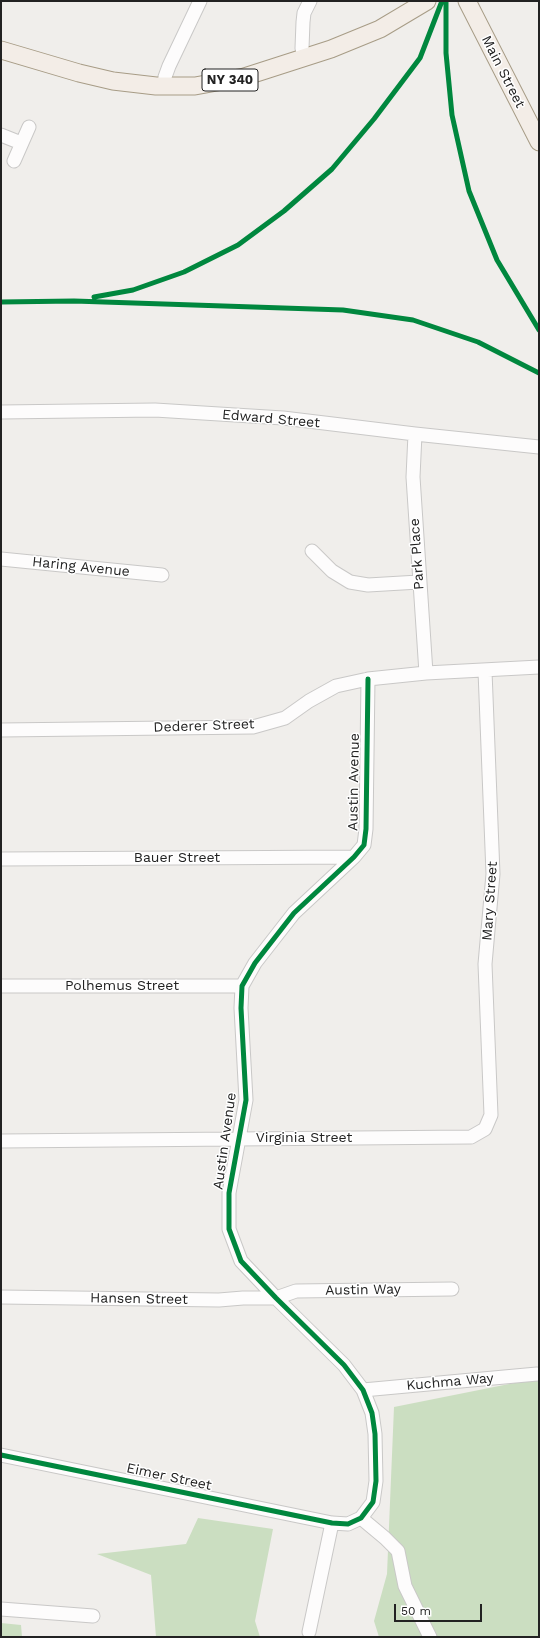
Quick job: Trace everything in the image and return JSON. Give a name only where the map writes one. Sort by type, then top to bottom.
[{"type":"main road","name":"NY 340","points":[[1,50],[102,78],[136,84],[195,86],[224,81],[304,59],[369,34],[427,1]]},
{"type":"main road","name":"Main Street","points":[[467,1],[539,142]]},
{"type":"street","points":[[304,59],[302,48],[303,22],[304,13],[310,1]]},
{"type":"street","points":[[164,86],[165,77],[169,66],[199,3]]},
{"type":"street","points":[[14,161],[29,127]]},
{"type":"street","points":[[1,134],[21,143]]},
{"type":"street","name":"Edward Street","points":[[1,412],[155,410],[283,418],[539,447]]},
{"type":"street","name":"Park Place","points":[[415,434],[413,477],[426,673]]},
{"type":"street","points":[[312,551],[332,571],[350,582],[368,585],[419,582]]},
{"type":"street","name":"Haring Avenue","points":[[1,559],[162,575]]},
{"type":"street","name":"Dederer Street","points":[[1,730],[253,727],[285,718],[309,701],[336,686],[368,679],[426,673],[539,667]]},
{"type":"street","name":"Mary Street","points":[[485,1129],[491,1115],[484,964],[493,874],[486,671]]},
{"type":"street","name":"Austin Avenue","points":[[361,1518],[373,1502],[376,1481],[375,1434],[372,1413],[363,1390],[344,1365],[241,1261],[229,1229],[229,1193],[246,1100],[241,1008],[242,986],[254,963],[294,913],[354,857],[364,845],[366,829],[368,679]]},
{"type":"street","name":"Bauer Street","points":[[1,859],[354,857]]},
{"type":"street","name":"Polhemus Street","points":[[1,986],[242,986]]},
{"type":"street","name":"Virginia Street","points":[[1,1141],[471,1137],[485,1129]]},
{"type":"street","name":"Austin Way","points":[[276,1298],[296,1291],[452,1289]]},
{"type":"street","name":"Hansen Street","points":[[1,1298],[220,1300],[276,1298]]},
{"type":"street","name":"Kuchma Way","points":[[363,1390],[537,1374]]},
{"type":"street","name":"Eimer Street","points":[[1,1455],[332,1523]]},
{"type":"street","points":[[310,1632],[332,1523],[348,1524],[361,1518],[398,1551],[405,1586],[430,1637]]},
{"type":"street","points":[[1,1609],[93,1616]]},
{"type":"green space","points":[[539,1378],[539,1637],[379,1637],[374,1621],[387,1574],[394,1407]]},
{"type":"green space","points":[[198,1518],[273,1529],[255,1621],[260,1637],[156,1637],[151,1575],[97,1554],[186,1544]]},
{"type":"green space","points":[[1,1623],[21,1625],[22,1637],[1,1637]]},
{"type":"cycle path","points":[[94,297],[133,290],[184,272],[238,245],[284,211],[332,169],[374,119],[420,58],[442,1]]},
{"type":"cycle path","points":[[446,1],[446,53],[452,115],[469,191],[497,260],[539,330]]},
{"type":"cycle path","points":[[1,302],[74,301],[343,310],[413,320],[478,342],[539,373]]},
{"type":"cycle path","points":[[1,1455],[332,1523],[348,1524],[361,1518],[373,1502],[376,1481],[375,1434],[372,1413],[363,1390],[344,1365],[241,1261],[229,1229],[229,1193],[246,1100],[241,1008],[242,986],[255,963],[294,913],[354,857],[364,845],[366,829],[368,679]]}]
